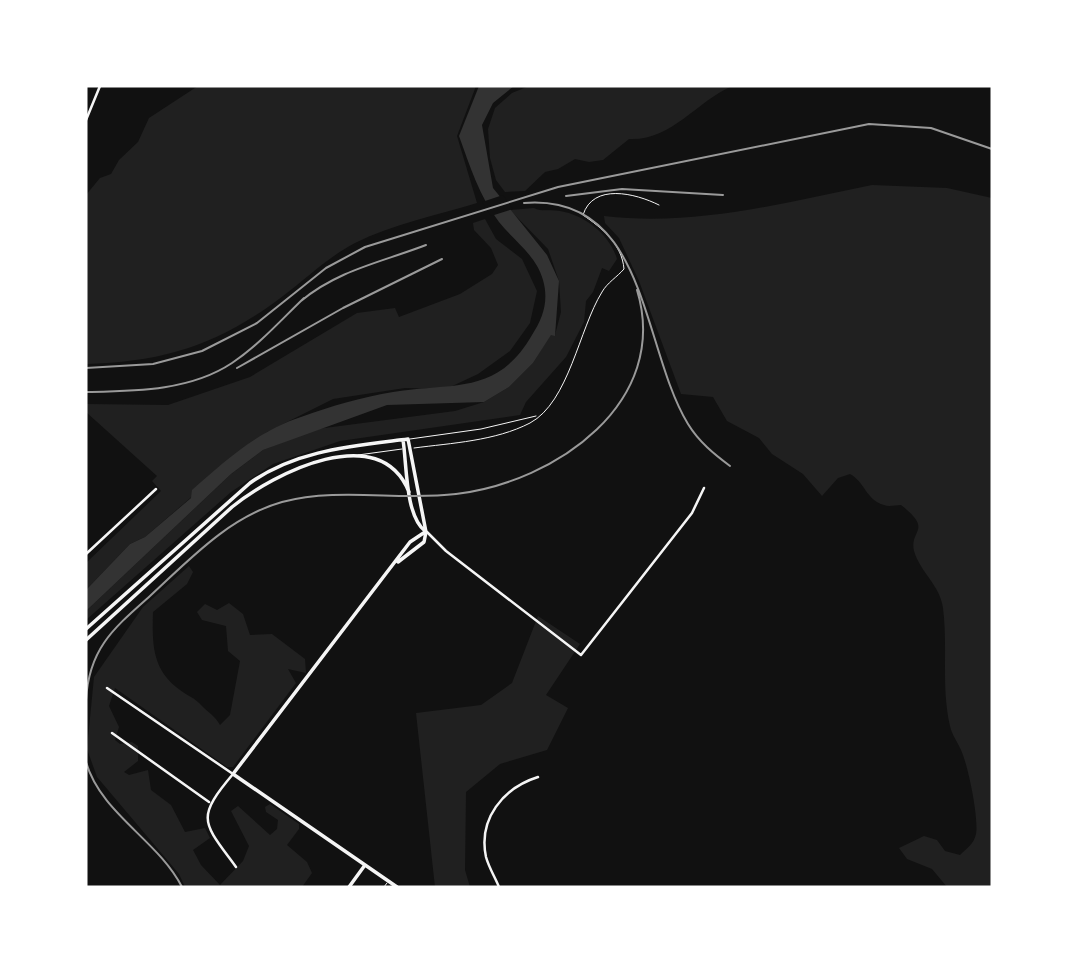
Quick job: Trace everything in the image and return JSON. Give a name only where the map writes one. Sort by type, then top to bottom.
[{"type":"street","points":[[86,120],[100,86]]},
{"type":"street","points":[[86,629],[220,507],[264,474],[317,453],[406,440],[415,521],[446,551],[581,655],[692,513],[704,488]]},
{"type":"street","points":[[398,562],[424,542],[426,532],[407,449]]},
{"type":"street","points":[[86,640],[256,489],[297,468],[345,457],[371,458],[388,463],[401,474],[410,492]]},
{"type":"street","points":[[86,554],[156,488]]},
{"type":"street","points":[[236,867],[212,834],[207,813],[209,802],[398,562],[415,536],[426,532]]},
{"type":"street","points":[[107,688],[397,887]]},
{"type":"street","points":[[112,733],[209,802]]},
{"type":"street","points":[[499,887],[485,852],[489,818],[507,793],[538,778]]},
{"type":"street","points":[[349,887],[365,865]]},
{"type":"lane","points":[[345,457],[491,436],[528,424],[546,411],[558,391],[603,290],[624,269],[623,260],[613,240],[583,215],[587,205],[595,196],[612,194],[659,205]]},
{"type":"lane","points":[[406,440],[481,429],[539,416]]},
{"type":"lane","points":[[384,887],[388,881]]},
{"type":"shaded area","points":[[198,86],[476,86],[457,136],[477,203],[400,225],[355,243],[327,261],[260,313],[214,338],[166,354],[86,364],[86,195],[100,178],[111,174],[119,160],[138,142],[149,118]]},
{"type":"shaded area","points":[[479,86],[514,86],[493,103],[482,125],[493,188],[547,255],[559,281],[555,336],[551,335],[533,363],[509,387],[484,402],[387,405],[263,450],[231,474],[86,611],[86,590],[130,544],[145,537],[191,498],[192,490],[257,438],[285,423],[359,399],[414,389],[472,383],[504,368],[518,355],[542,316],[545,288],[535,263],[499,222],[486,202],[459,136]]},
{"type":"shaded area","points":[[529,86],[732,86],[658,134],[629,139],[603,160],[589,162],[575,159],[558,169],[545,172],[525,191],[505,192],[496,180],[490,158],[488,129],[495,108],[512,93]]},
{"type":"shaded area","points":[[872,185],[947,188],[992,198],[992,887],[947,887],[932,869],[907,859],[899,848],[924,836],[937,840],[945,851],[960,855],[973,841],[977,826],[967,767],[951,729],[947,711],[943,608],[938,592],[914,551],[913,544],[918,530],[916,520],[901,505],[888,506],[878,503],[850,474],[838,478],[822,496],[803,474],[772,454],[759,438],[727,421],[713,397],[681,394],[639,281],[619,238],[605,223],[604,216],[638,219],[705,216],[772,206]]},
{"type":"shaded area","points":[[534,208],[569,213],[587,222],[609,242],[617,259],[609,271],[602,268],[593,292],[586,301],[584,322],[566,357],[526,402],[520,415],[340,441],[273,464],[231,492],[86,620],[86,611],[231,474],[263,450],[317,429],[455,411],[484,402],[509,387],[533,363],[551,334],[555,335],[561,312],[559,281],[548,249],[510,210]]},
{"type":"shaded area","points":[[485,219],[496,239],[522,259],[537,291],[530,323],[510,351],[478,374],[446,389],[405,388],[333,399],[267,432],[145,537],[130,544],[86,590],[86,563],[161,491],[152,481],[157,476],[86,412],[86,404],[168,405],[250,377],[357,313],[395,308],[399,317],[460,294],[492,274],[498,265],[491,248],[474,230],[473,223]]},
{"type":"shaded area","points":[[189,566],[193,572],[187,584],[153,612],[156,656],[171,682],[196,701],[220,725],[230,715],[240,661],[228,651],[226,626],[202,620],[197,612],[205,604],[217,610],[229,603],[243,614],[250,635],[272,634],[305,659],[306,673],[288,669],[296,683],[233,767],[227,767],[115,688],[109,706],[119,727],[115,740],[120,744],[132,742],[138,746],[138,761],[124,772],[129,775],[148,770],[151,790],[171,805],[185,832],[205,828],[210,838],[193,850],[201,865],[220,885],[243,861],[249,846],[231,811],[238,806],[270,835],[277,829],[278,820],[266,812],[265,807],[270,804],[299,824],[299,829],[287,845],[307,862],[312,873],[302,887],[185,887],[179,874],[97,777],[87,749],[94,677],[143,607]]},
{"type":"shaded area","points":[[538,616],[580,644],[546,695],[568,708],[547,750],[500,764],[466,792],[465,870],[470,887],[435,887],[416,713],[481,705],[512,683]]},
{"type":"pier","points":[[503,195],[513,209],[491,216],[482,202]]},
{"type":"railway","points":[[86,368],[153,364],[202,351],[257,323],[326,268],[365,247],[558,187],[869,124],[931,128],[992,149]]},
{"type":"railway","points":[[566,196],[622,189],[723,195]]},
{"type":"railway","points":[[524,203],[565,206],[595,222],[618,248],[635,281],[673,392],[688,424],[702,442],[730,466]]},
{"type":"railway","points":[[301,301],[345,274],[426,245]]},
{"type":"railway","points":[[237,368],[343,308],[442,259]]},
{"type":"railway","points":[[86,700],[92,666],[115,629],[195,554],[245,518],[282,502],[325,495],[456,494],[494,486],[531,473],[566,454],[597,430],[621,401],[637,367],[643,330],[637,290]]},
{"type":"railway","points":[[86,392],[162,388],[216,372],[251,348],[304,298]]},
{"type":"railway","points":[[86,762],[104,797],[159,855],[182,887]]}]
